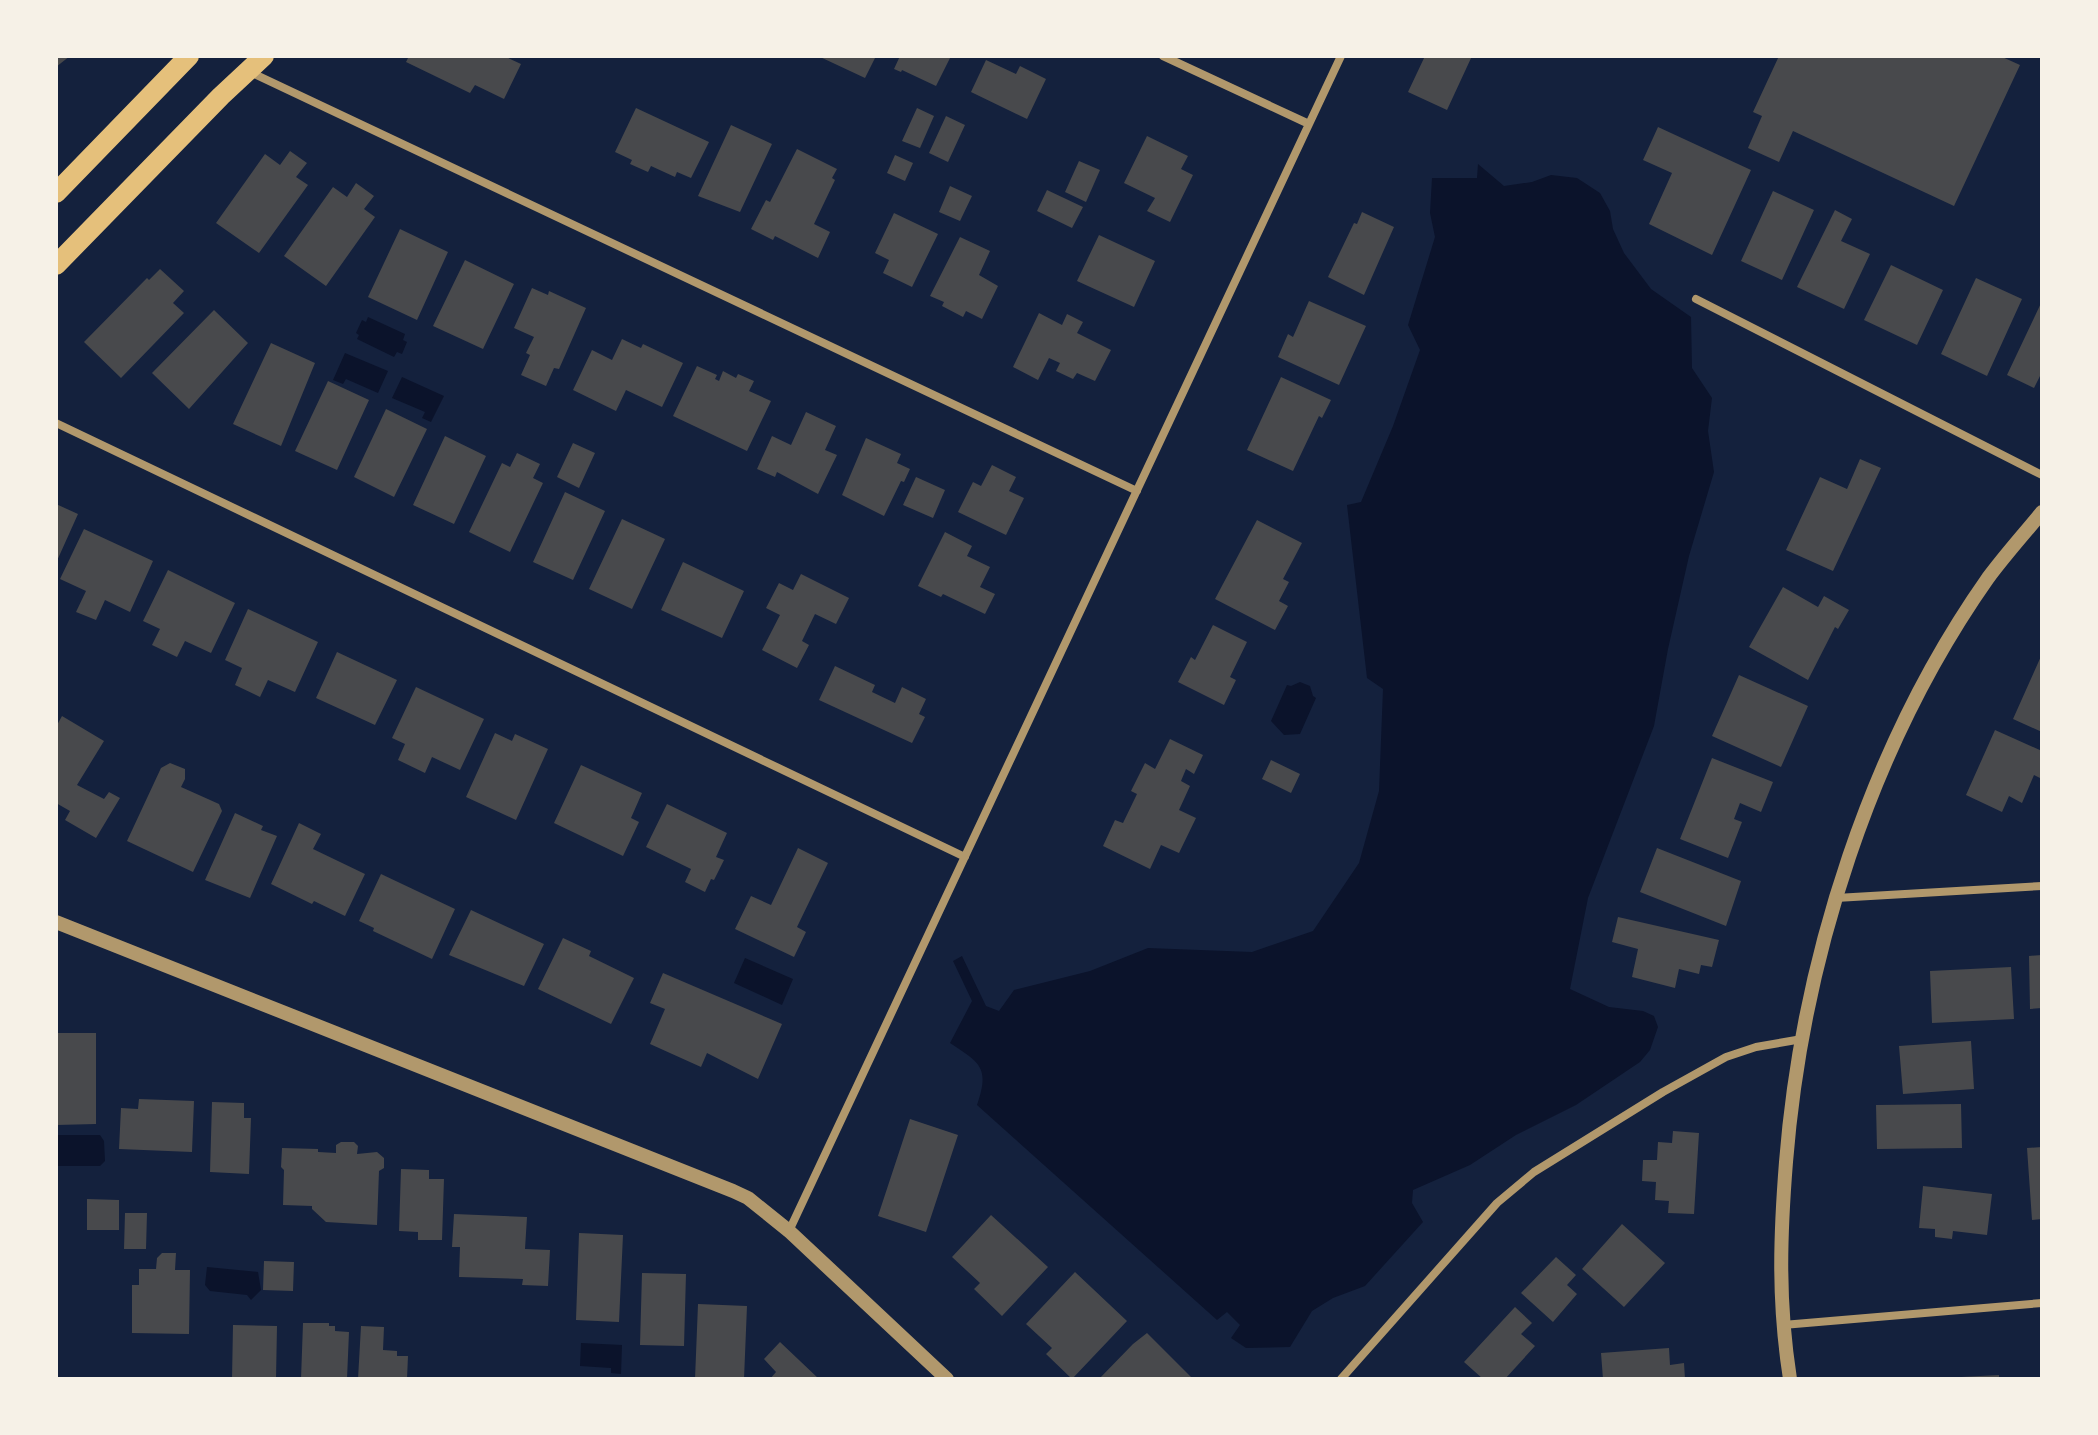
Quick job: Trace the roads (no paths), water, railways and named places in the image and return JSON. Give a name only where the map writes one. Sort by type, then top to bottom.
[{"type":"main road","points":[[56,193],[189,56]]},
{"type":"main road","points":[[56,265],[264,56]]},
{"type":"street","points":[[1163,56],[1309,124]]},
{"type":"street","points":[[789,1231],[1341,56]]},
{"type":"street","points":[[247,71],[1137,491]]},
{"type":"street","points":[[1696,299],[2042,475]]},
{"type":"street","points":[[56,423],[965,857]]},
{"type":"street","points":[[1790,1379],[1783,1325],[1780,1245],[1789,1124],[1802,1039],[1835,898],[1878,782],[1925,684],[1989,578],[2042,512]]},
{"type":"street","points":[[1835,898],[2042,886]]},
{"type":"street","points":[[56,922],[748,1198],[789,1231],[947,1379]]},
{"type":"street","points":[[1341,1379],[1497,1203],[1534,1172],[1726,1057],[1756,1047],[1802,1039]]},
{"type":"street","points":[[1783,1325],[2042,1303]]},
{"type":"water","points":[[1478,164],[1504,186],[1532,182],[1551,175],[1577,178],[1600,193],[1610,211],[1613,229],[1624,253],[1651,289],[1691,317],[1692,368],[1712,398],[1708,431],[1714,472],[1689,556],[1654,726],[1588,898],[1570,989],[1609,1007],[1643,1011],[1654,1016],[1658,1027],[1650,1050],[1640,1062],[1576,1105],[1516,1135],[1470,1165],[1413,1190],[1412,1203],[1423,1222],[1365,1286],[1333,1298],[1312,1311],[1290,1347],[1246,1348],[1231,1338],[1240,1325],[1227,1312],[1217,1320],[977,1105],[982,1082],[980,1067],[950,1043],[972,1001],[953,961],[962,956],[986,1006],[999,1011],[1014,990],[1090,971],[1148,948],[1252,952],[1313,931],[1359,863],[1379,791],[1383,689],[1367,678],[1347,505],[1361,502],[1420,350],[1408,325],[1435,237],[1430,213],[1432,178],[1477,178]]},
{"type":"water","points":[[368,317],[405,334],[403,340],[407,342],[402,354],[397,352],[394,357],[357,339],[359,335],[356,333],[362,320],[366,322]]},
{"type":"water","points":[[345,353],[388,371],[378,393],[346,379],[343,384],[333,380]]},
{"type":"water","points":[[402,377],[444,396],[431,422],[422,418],[425,412],[392,398]]},
{"type":"water","points":[[1300,682],[1310,686],[1316,698],[1300,734],[1284,735],[1271,721],[1287,685]]},
{"type":"water","points":[[745,958],[793,979],[782,1005],[734,983]]},
{"type":"water","points":[[56,1135],[100,1135],[104,1141],[105,1161],[100,1166],[56,1166]]},
{"type":"water","points":[[207,1267],[258,1272],[261,1290],[251,1300],[247,1295],[210,1291],[205,1285]]},
{"type":"water","points":[[581,1343],[622,1345],[621,1374],[611,1373],[611,1368],[580,1366]]}]
